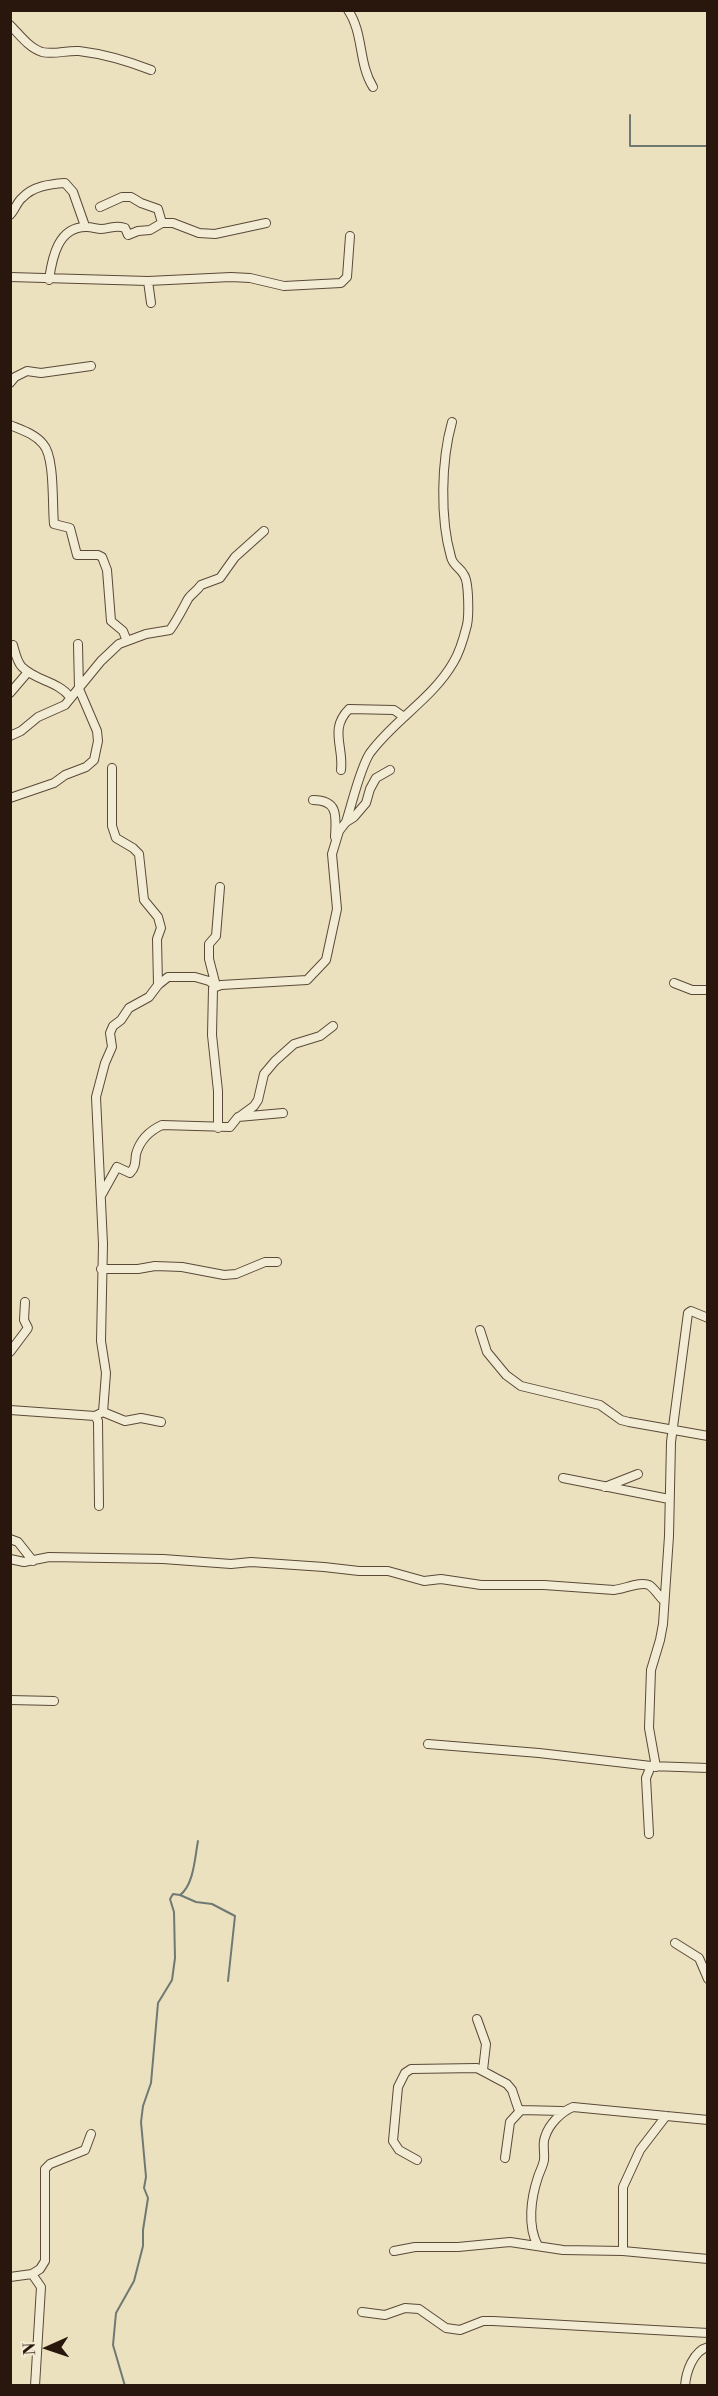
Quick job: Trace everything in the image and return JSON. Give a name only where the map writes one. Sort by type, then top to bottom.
[{"type":"street","points":[[348,10],[357,25],[365,75],[373,87]]},
{"type":"street","points":[[10,24],[29,45],[41,52],[76,51],[107,55],[151,70]]},
{"type":"street","points":[[10,215],[21,198],[32,191],[45,185],[65,183],[73,192],[85,226]]},
{"type":"street","points":[[100,207],[122,197],[131,197],[158,209],[162,223]]},
{"type":"street","points":[[49,280],[52,258],[63,236],[85,226],[104,230],[118,225],[124,228],[128,235],[150,230],[162,223],[173,223],[199,233],[215,234],[266,223]]},
{"type":"street","points":[[10,277],[148,282],[231,277],[250,278],[284,286],[341,283],[346,277],[350,236]]},
{"type":"street","points":[[148,282],[151,303]]},
{"type":"street","points":[[10,383],[15,377],[27,371],[41,374],[91,366]]},
{"type":"street","points":[[335,841],[346,822],[368,756],[383,737],[437,687],[454,662],[468,621],[465,575],[453,564],[444,526],[443,491],[448,438],[452,422]]},
{"type":"street","points":[[10,424],[35,436],[48,449],[52,470],[54,524],[70,528],[77,555],[102,557],[107,570],[111,621],[123,632],[127,641]]},
{"type":"street","points":[[10,736],[21,731],[38,717],[65,705],[100,661],[119,644],[170,630],[179,618],[189,597],[197,592],[201,585],[220,578],[235,557],[264,531]]},
{"type":"street","points":[[10,798],[54,783],[65,775],[86,767],[94,759],[98,741],[97,731],[79,689],[78,644]]},
{"type":"street","points":[[13,645],[20,666],[56,684],[70,697]]},
{"type":"street","points":[[10,665],[18,660]]},
{"type":"street","points":[[10,693],[28,672]]},
{"type":"street","points":[[341,770],[338,729],[341,717],[348,709],[394,710],[404,717]]},
{"type":"street","points":[[112,768],[112,826],[116,838],[139,854],[144,900],[158,917],[161,928],[157,939],[158,985]]},
{"type":"street","points":[[346,822],[354,817],[366,802],[369,789],[376,778],[390,770]]},
{"type":"street","points":[[99,1506],[98,1421],[106,1373],[101,1341],[101,1269],[104,1244],[96,1097],[112,1047],[110,1033],[113,1026],[121,1020],[129,1008],[149,997],[168,977],[183,976],[209,981],[216,986],[308,980],[326,960],[338,909],[332,854],[336,815],[333,807],[324,800],[313,800]]},
{"type":"street","points":[[218,1128],[218,1091],[212,1035],[213,988],[216,986],[209,960],[209,944],[216,936],[220,887]]},
{"type":"street","points":[[674,983],[692,990],[708,990]]},
{"type":"street","points":[[102,1195],[117,1167],[130,1173],[135,1168],[141,1142],[154,1129],[162,1125],[230,1127],[254,1107],[264,1074],[275,1060],[294,1044],[320,1036],[333,1026]]},
{"type":"street","points":[[238,1118],[282,1113]]},
{"type":"street","points":[[101,1269],[182,1267],[224,1275],[236,1274],[265,1262],[277,1263]]},
{"type":"street","points":[[10,1352],[28,1328],[24,1320],[25,1302]]},
{"type":"street","points":[[649,1834],[646,1778],[654,1766],[650,1728],[651,1670],[662,1632],[669,1536],[671,1442],[688,1313],[695,1312],[708,1318]]},
{"type":"street","points":[[480,1330],[487,1352],[506,1375],[521,1386],[600,1405],[621,1420],[674,1432],[708,1436]]},
{"type":"street","points":[[10,1410],[99,1414],[125,1421],[141,1418],[161,1422]]},
{"type":"street","points":[[605,1487],[638,1474]]},
{"type":"street","points":[[563,1478],[669,1499]]},
{"type":"street","points":[[10,1539],[18,1542],[33,1561]]},
{"type":"street","points":[[10,1559],[24,1562],[49,1557],[164,1559],[231,1564],[251,1562],[359,1571],[388,1571],[424,1581],[441,1579],[481,1585],[535,1585],[614,1590],[642,1584],[650,1586],[663,1600]]},
{"type":"street","points":[[10,1700],[54,1701]]},
{"type":"street","points":[[428,1744],[654,1766],[708,1768]]},
{"type":"street","points":[[675,1943],[699,1958],[708,1978]]},
{"type":"street","points":[[477,2019],[486,2044],[483,2070]]},
{"type":"street","points":[[417,2160],[399,2150],[393,2141],[399,2087],[405,2073],[419,2067],[483,2070],[507,2084],[521,2110],[562,2111],[573,2107],[708,2120]]},
{"type":"street","points":[[505,2158],[510,2122],[521,2110]]},
{"type":"street","points":[[538,2246],[533,2237],[531,2221],[537,2180],[545,2156],[543,2148],[545,2136],[562,2111]]},
{"type":"street","points":[[623,2251],[623,2187],[640,2151],[666,2116]]},
{"type":"street","points":[[10,2277],[32,2274],[40,2269],[45,2261],[45,2169],[51,2164],[85,2150],[91,2134]]},
{"type":"street","points":[[394,2251],[415,2247],[458,2247],[495,2242],[563,2250],[623,2251],[708,2259]]},
{"type":"street","points":[[32,2274],[40,2287],[35,2385]]},
{"type":"street","points":[[362,2312],[385,2315],[405,2308],[419,2309],[446,2328],[460,2330],[483,2321],[493,2321],[708,2333]]},
{"type":"street","points":[[685,2385],[688,2367],[703,2348],[708,2347]]},
{"type":"waterway","points":[[630,115],[630,146],[708,146]]},
{"type":"waterway","points":[[125,2386],[113,2345],[116,2313],[134,2281],[143,2246],[148,2198],[144,2188],[146,2177],[141,2122],[143,2106],[151,2083],[158,2003],[172,1980],[175,1958],[174,1912],[170,1899],[173,1894],[180,1895],[188,1884],[198,1841]]},
{"type":"waterway","points":[[180,1895],[196,1902],[212,1904],[235,1916],[228,1981]]}]
